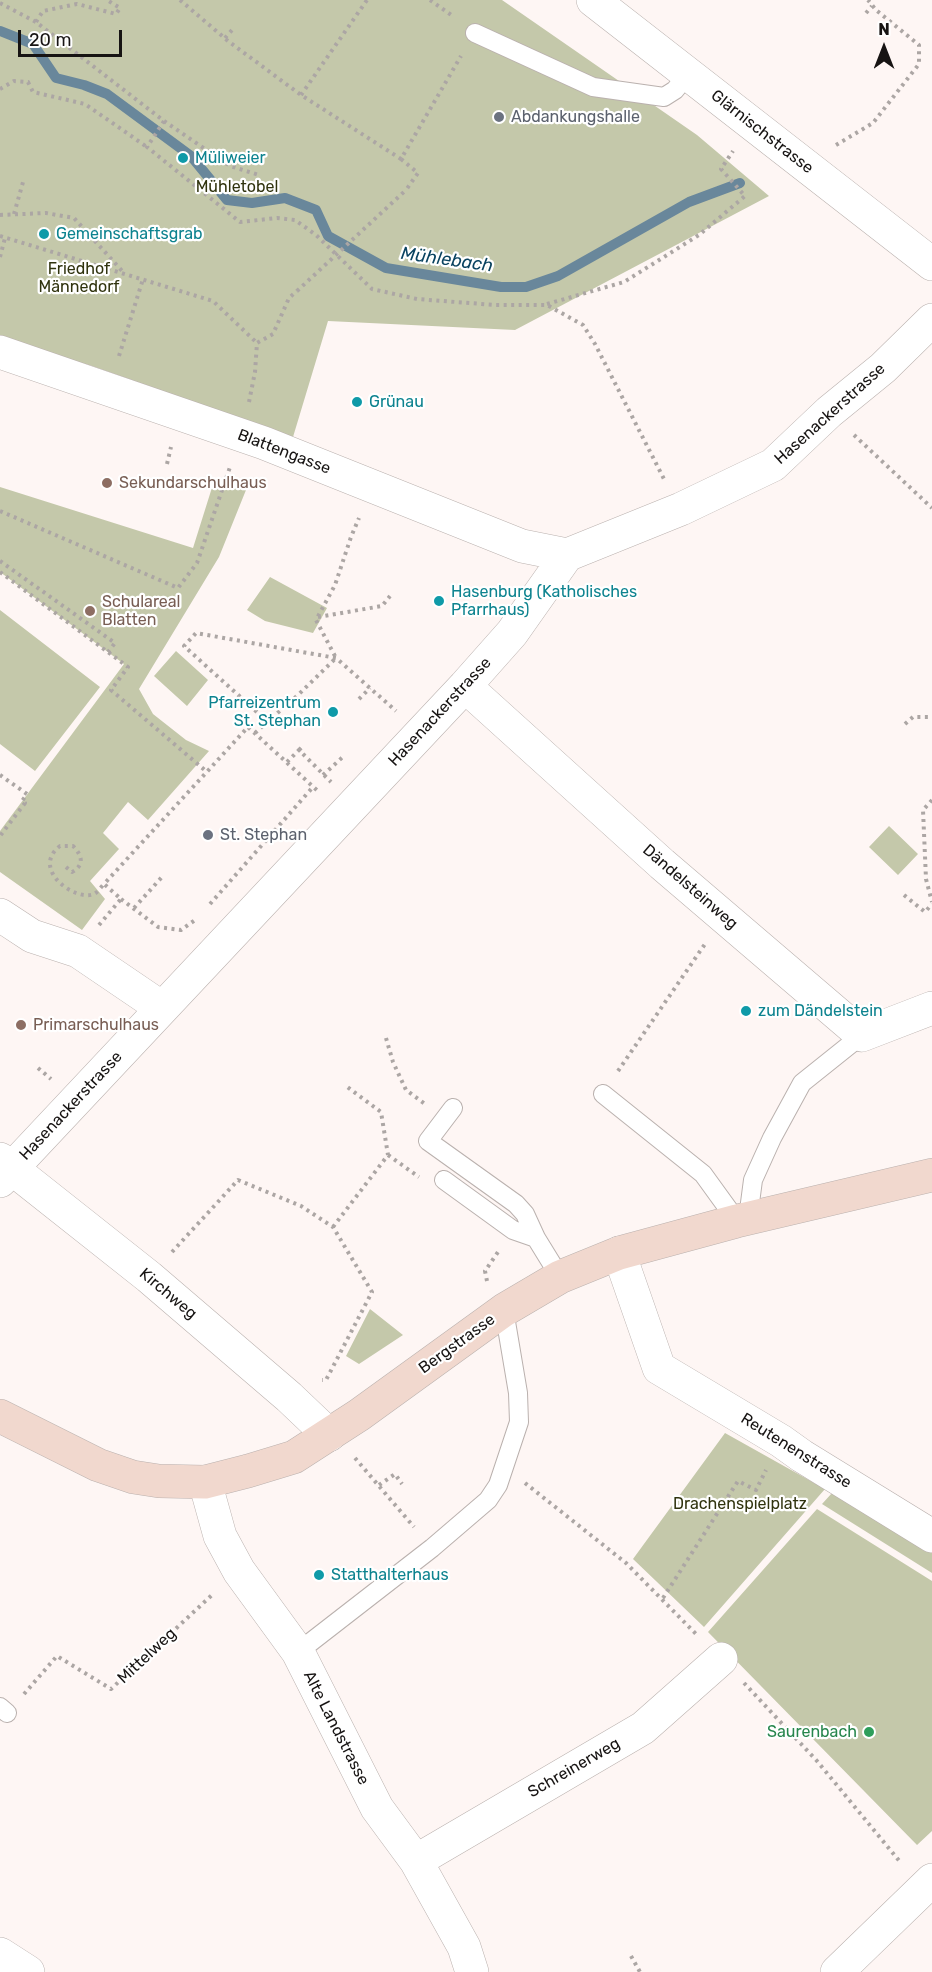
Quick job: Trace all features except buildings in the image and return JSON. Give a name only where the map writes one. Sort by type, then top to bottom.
[{"type":"street","name":"Glärnischstrasse","points":[[593,0],[932,264]]},
{"type":"street","name":"Hasenackerstrasse","points":[[4,1170],[162,1008],[465,686],[512,633],[567,555],[681,509],[773,465],[829,412],[883,368],[932,320]]},
{"type":"street","name":"Blattengasse","points":[[0,352],[241,435],[522,546],[567,555]]},
{"type":"street","name":"Dändelsteinweg","points":[[465,686],[653,856],[862,1035]]},
{"type":"street","points":[[0,915],[32,936],[78,951],[162,1008]]},
{"type":"street","points":[[862,1035],[932,1008]]},
{"type":"street","name":"Kirchweg","points":[[4,1170],[149,1277],[289,1397],[341,1445]]},
{"type":"street","name":"Bergstrasse","points":[[0,1416],[98,1465],[133,1477],[159,1481],[205,1482],[341,1445],[497,1300],[560,1278],[619,1253],[742,1219],[932,1174]]},
{"type":"street","name":"Reutenenstrasse","points":[[619,1253],[659,1368],[781,1440],[802,1456],[932,1536]]},
{"type":"street","name":"Alte Landstrasse","points":[[205,1482],[220,1536],[239,1571],[298,1652],[377,1808],[416,1861],[464,1947],[472,1972]]},
{"type":"street","name":"Schreinerweg","points":[[416,1861],[643,1728],[721,1659]]},
{"type":"street","points":[[837,1972],[932,1880]]},
{"type":"street","points":[[0,1954],[28,1972]]},
{"type":"lane","points":[[475,33],[593,87],[664,97],[675,90],[688,74]]},
{"type":"lane","points":[[742,1219],[753,1180],[772,1138],[802,1083],[862,1035]]},
{"type":"lane","points":[[603,1094],[703,1174],[742,1219]]},
{"type":"lane","points":[[449,1113],[428,1141],[516,1204],[525,1214],[536,1238],[560,1278]]},
{"type":"lane","points":[[444,1180],[513,1230],[536,1238]]},
{"type":"lane","points":[[298,1652],[432,1548],[488,1500],[498,1485],[519,1422],[518,1394],[497,1300]]},
{"type":"path","points":[[36,22],[43,11],[77,4],[116,14],[120,8],[106,0]]},
{"type":"path","points":[[180,0],[225,38],[301,95],[401,159],[418,173],[406,190],[289,298],[273,334],[257,343]]},
{"type":"path","points":[[301,95],[367,0]]},
{"type":"path","points":[[803,165],[873,123],[919,64],[920,45],[872,6],[868,0]]},
{"type":"path","points":[[0,3],[36,22],[164,121],[230,166],[259,175]]},
{"type":"path","points":[[866,13],[872,6]]},
{"type":"path","points":[[225,38],[232,30]]},
{"type":"path","points":[[401,159],[475,33]]},
{"type":"path","points":[[0,89],[14,81],[28,82],[33,92],[85,104],[149,146],[240,222],[295,220],[316,235],[372,288],[417,299],[495,305],[547,304],[624,282],[699,235],[745,195],[727,177]]},
{"type":"path","points":[[149,146],[164,121]]},
{"type":"path","points":[[14,214],[23,182]]},
{"type":"path","points":[[0,215],[46,213],[74,218],[124,274]]},
{"type":"path","points":[[0,236],[213,301],[257,343]]},
{"type":"path","points":[[0,257],[5,238]]},
{"type":"path","points":[[109,388],[143,279]]},
{"type":"path","points":[[547,304],[583,325],[637,422],[666,483]]},
{"type":"path","points":[[0,511],[178,588],[197,563],[241,435],[255,372],[257,343]]},
{"type":"path","points":[[829,412],[932,508]]},
{"type":"path","points":[[167,464],[168,458]]},
{"type":"path","points":[[351,537],[335,585],[316,620],[336,658],[421,733]]},
{"type":"path","points":[[0,561],[115,643],[108,652]]},
{"type":"path","points":[[0,572],[128,667],[111,690],[207,772]]},
{"type":"path","points":[[318,617],[382,606],[390,596]]},
{"type":"path","points":[[268,722],[184,646],[196,633],[336,658]]},
{"type":"path","points":[[255,733],[336,658]]},
{"type":"path","points":[[359,699],[370,688]]},
{"type":"path","points":[[905,724],[913,717],[932,717]]},
{"type":"path","points":[[66,867],[72,872],[78,868],[82,860],[80,853],[73,846],[60,846],[53,852],[49,862],[53,874],[61,884],[76,892],[95,894],[248,727],[344,815]]},
{"type":"path","points":[[287,762],[304,745]]},
{"type":"path","points":[[299,750],[328,780]]},
{"type":"path","points":[[323,775],[345,755]]},
{"type":"path","points":[[0,775],[27,794],[22,801],[25,803],[0,836]]},
{"type":"path","points":[[203,911],[313,787]]},
{"type":"path","points":[[904,895],[925,912],[932,903],[926,879],[923,810],[932,800]]},
{"type":"path","points":[[134,908],[162,877]]},
{"type":"path","points":[[104,884],[158,927],[181,930],[195,920]]},
{"type":"path","points":[[99,925],[122,899]]},
{"type":"path","points":[[603,1094],[724,917]]},
{"type":"path","points":[[386,1038],[393,1062],[406,1090],[449,1113]]},
{"type":"path","points":[[38,1068],[51,1079]]},
{"type":"path","points":[[333,1227],[388,1155],[381,1112],[346,1086]]},
{"type":"path","points":[[149,1277],[238,1180],[301,1206],[333,1227],[372,1292],[326,1380],[267,1380]]},
{"type":"path","points":[[497,1300],[484,1271],[513,1230]]},
{"type":"path","points":[[663,1598],[738,1481],[756,1490],[781,1440]]},
{"type":"path","points":[[341,1445],[379,1485],[432,1548]]},
{"type":"path","points":[[379,1485],[395,1474],[402,1484]]},
{"type":"path","name":"Mittelweg","points":[[4,1710],[57,1656],[111,1689],[239,1571]]},
{"type":"path","points":[[631,1956],[640,1972]]},
{"type":"green space","points":[[0,0],[502,0],[697,135],[769,196],[515,330],[328,321],[293,437],[92,366],[0,339]]},
{"type":"green space","points":[[215,478],[246,490],[219,557],[139,689],[153,714],[186,740],[209,751],[148,820],[128,802],[103,833],[119,849],[90,881],[105,899],[82,930],[0,872],[0,831],[124,664],[0,572],[0,487],[193,548]]},
{"type":"green space","points":[[270,577],[327,608],[313,633],[265,621],[247,610]]},
{"type":"green space","points":[[0,610],[100,687],[35,771],[0,744]]},
{"type":"green space","points":[[176,651],[208,680],[187,706],[154,676]]},
{"type":"green space","points":[[889,826],[918,854],[898,875],[869,847]]},
{"type":"green space","points":[[370,1309],[403,1335],[359,1364],[346,1356]]},
{"type":"green space","name":"Drachenspielplatz","points":[[725,1433],[825,1489],[704,1627],[633,1559]]},
{"type":"green space","points":[[832,1493],[932,1551],[932,1573],[822,1504]]},
{"type":"green space","name":"Saurenbach","points":[[817,1509],[932,1581],[932,1831],[917,1845],[708,1632]]},
{"type":"waterway","name":"Mühlebach","points":[[0,31],[33,44],[56,78],[107,94],[191,156],[227,200],[252,203],[285,198],[316,210],[328,236],[386,268],[501,287],[526,287],[558,276],[689,202],[740,183]]},
{"type":"place","name":"Abdankungshalle","points":[[499,117]]},
{"type":"place","name":"Müliweier","points":[[183,158]]},
{"type":"place","name":"Gemeinschaftsgrab","points":[[44,234]]},
{"type":"place","name":"Grünau","points":[[357,402]]},
{"type":"place","name":"Sekundarschulhaus","points":[[107,483]]},
{"type":"place","name":"Hasenburg (Katholisches Pfarrhaus)","points":[[439,601]]},
{"type":"place","name":"Schulareal Blatten","points":[[90,611]]},
{"type":"place","name":"Pfarreizentrum St. Stephan","points":[[333,712]]},
{"type":"place","name":"St. Stephan","points":[[208,835]]},
{"type":"place","name":"zum Dändelstein","points":[[746,1011]]},
{"type":"place","name":"Primarschulhaus","points":[[21,1025]]},
{"type":"place","name":"Statthalterhaus","points":[[319,1575]]},
{"type":"place","name":"Saurenbach","points":[[869,1732]]},
{"type":"park label","name":"Mühletobel","points":[[237,187]]},
{"type":"park label","name":"Friedhof Männedorf","points":[[79,278]]}]
